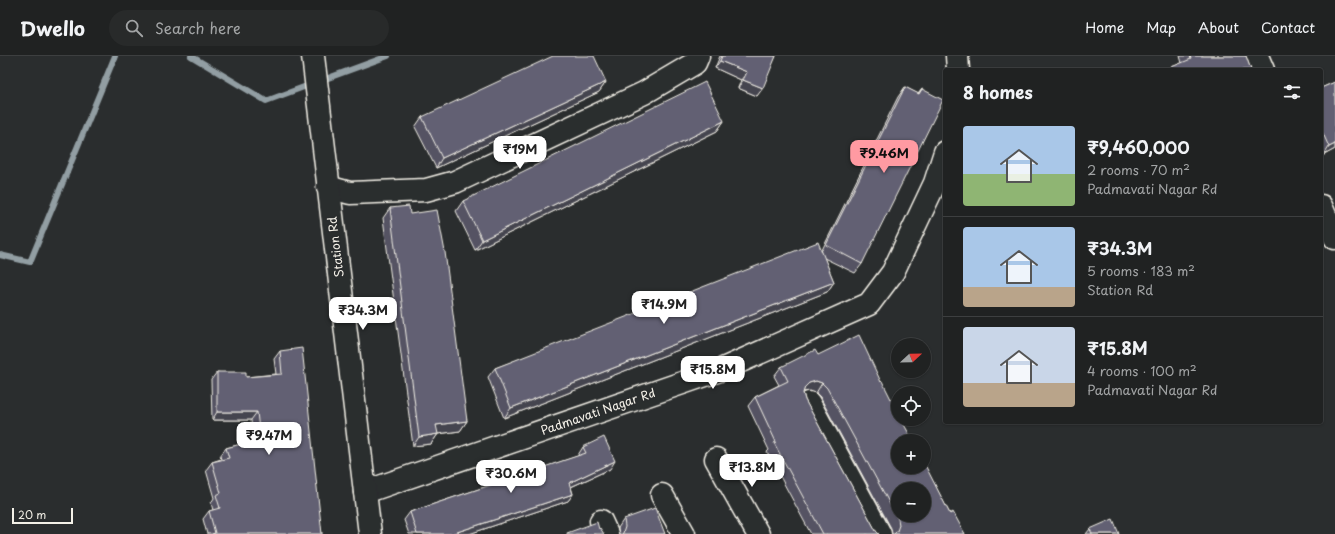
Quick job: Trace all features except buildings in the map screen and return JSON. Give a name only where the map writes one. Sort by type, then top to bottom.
[{"type":"street","name":"Station Rd","points":[[313,56],[370,534]]},
{"type":"street","points":[[328,187],[350,193],[380,192],[426,190],[454,182],[644,93],[695,63],[698,56]]},
{"type":"street","points":[[957,56],[958,68]]},
{"type":"street","points":[[1257,56],[1262,68]]},
{"type":"street","name":"Padmavati Nagar Rd","points":[[365,492],[723,369],[869,304],[893,272],[935,183],[943,158]]},
{"type":"street","points":[[1323,211],[1335,238]]},
{"type":"street","points":[[809,403],[880,534]]},
{"type":"street","points":[[716,458],[758,534]]},
{"type":"street","points":[[662,495],[684,534]]},
{"type":"waterway","points":[[0,255],[30,262],[115,56]]},
{"type":"waterway","points":[[191,56],[266,101],[312,84]]},
{"type":"waterway","points":[[320,81],[388,56]]}]
